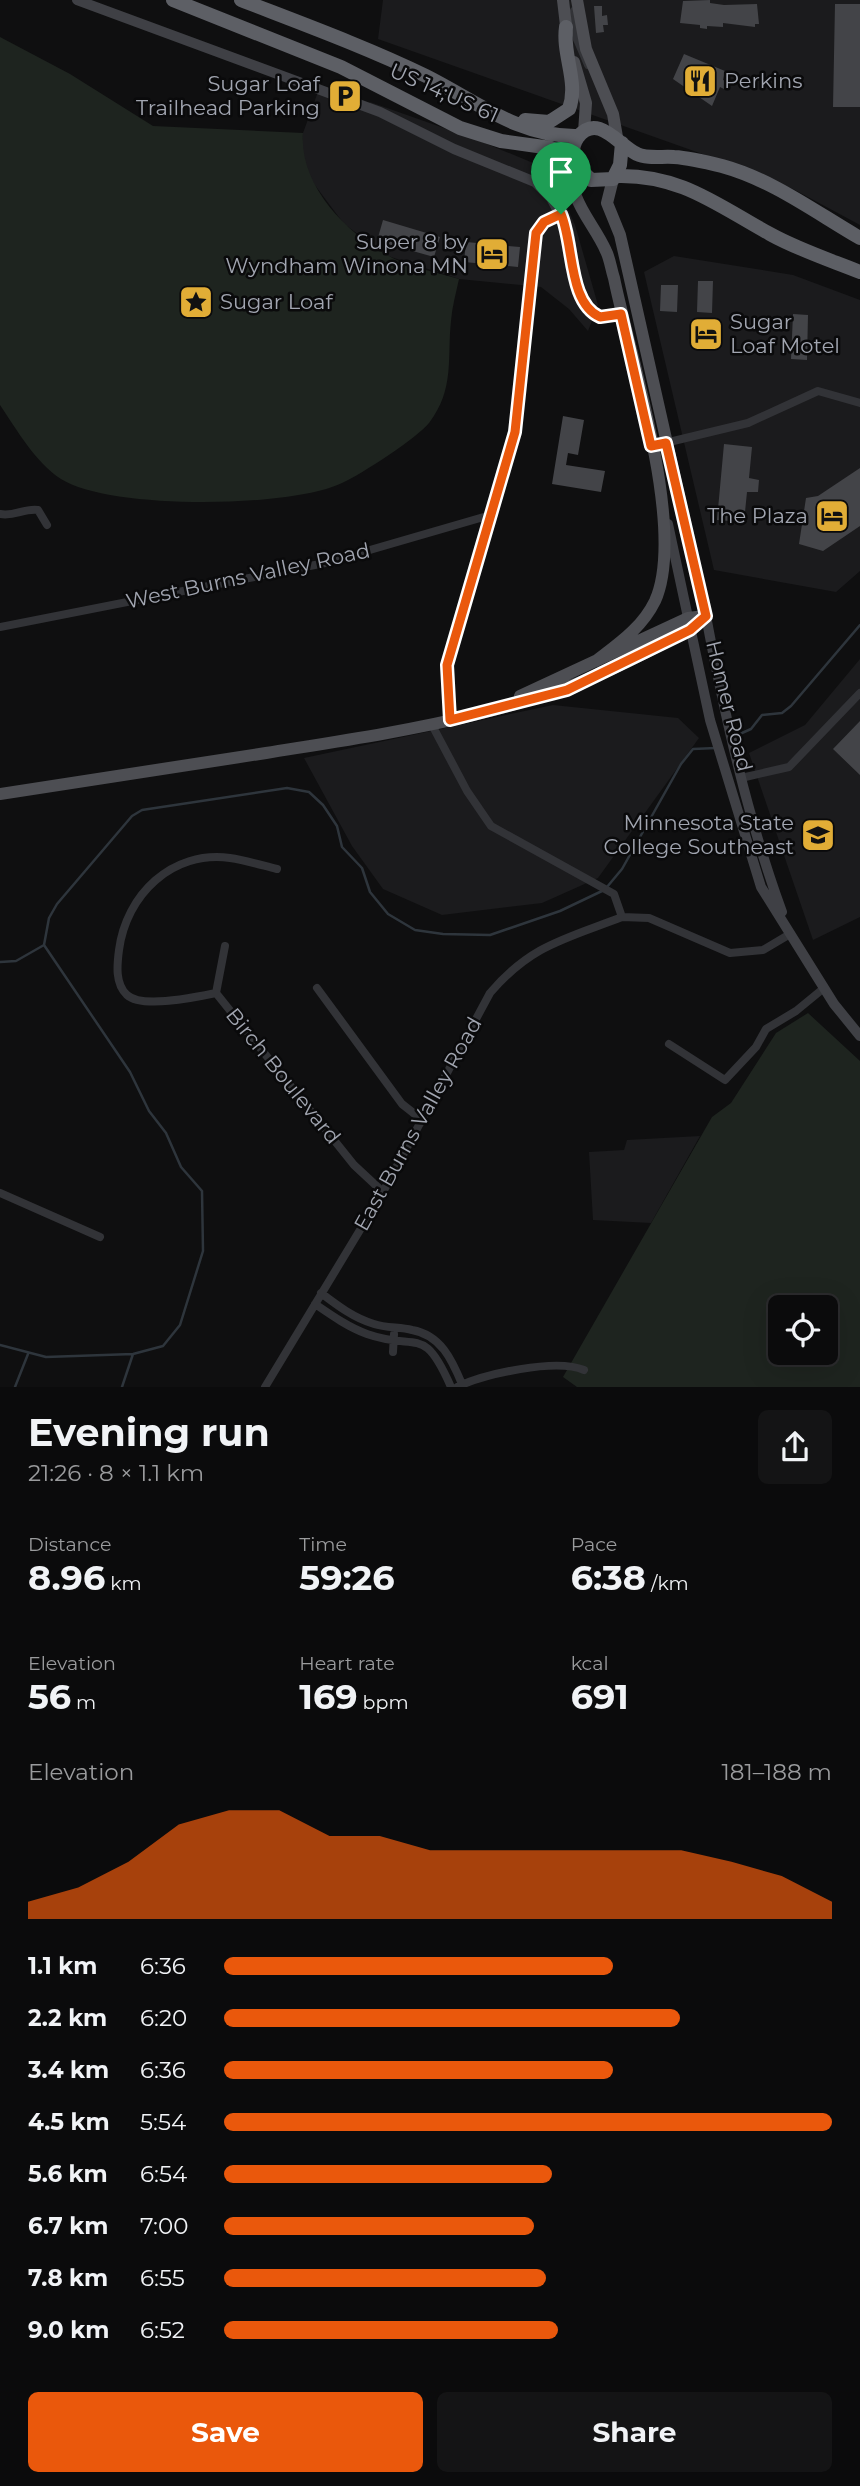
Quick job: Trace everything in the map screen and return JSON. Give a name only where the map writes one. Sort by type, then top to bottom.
[{"type":"highway","name":"US 14;US 61","points":[[173,0],[341,67],[460,128],[501,141],[551,148],[573,161],[591,180],[644,175],[677,183],[800,249],[860,272]]},
{"type":"highway","name":"US 14;US 61","points":[[242,0],[426,76],[484,109],[526,128],[582,134],[602,129],[642,156],[699,161],[757,178],[794,197],[860,238]]},
{"type":"highway","points":[[484,109],[542,122],[555,120],[566,112],[573,90],[565,49],[566,27]]},
{"type":"highway","points":[[573,161],[573,147],[582,134]]},
{"type":"highway","points":[[615,177],[620,140]]},
{"type":"main road","points":[[563,0],[566,27],[586,103],[582,134]]},
{"type":"main road","points":[[575,0],[593,70],[613,114],[620,140]]},
{"type":"main road","name":"Homer Road","points":[[573,161],[571,174],[577,202],[606,251],[664,504]]},
{"type":"main road","name":"Homer Road","points":[[615,177],[607,203],[620,235],[706,616]]},
{"type":"main road","points":[[596,662],[636,629],[654,602],[663,575],[664,504]]},
{"type":"main road","points":[[485,713],[706,616]]},
{"type":"main road","points":[[0,794],[432,725],[485,713],[567,690],[689,624]]},
{"type":"street","points":[[77,0],[398,119],[470,156],[535,182],[561,214],[569,232],[577,285],[584,306],[600,317],[621,314]]},
{"type":"street","points":[[450,720],[447,665],[494,514],[515,432],[536,233],[544,222],[561,214]]},
{"type":"street","points":[[651,446],[748,423],[818,390],[860,403]]},
{"type":"street","name":"Homer Road","points":[[664,504],[710,720],[761,887],[824,988],[860,1036]]},
{"type":"street","points":[[0,514],[7,515],[26,508],[38,510],[47,525]]},
{"type":"street","name":"West Burns Valley Road","points":[[0,627],[326,563],[494,514]]},
{"type":"street","name":"Homer Road","points":[[706,616],[725,713],[758,844],[790,934]]},
{"type":"street","points":[[741,778],[789,767],[860,692]]},
{"type":"street","points":[[432,725],[467,791],[491,826],[614,894],[622,917],[649,918],[730,953],[763,950],[790,934]]},
{"type":"street","points":[[216,993],[164,1000],[142,1001],[128,997],[119,984],[117,964],[122,929],[135,902],[154,878],[175,867],[200,859],[228,857],[277,869]]},
{"type":"street","name":"East Burns Valley Road","points":[[265,1387],[383,1192],[490,993],[512,967],[538,950],[622,917]]},
{"type":"street","name":"Birch Boulevard","points":[[225,946],[216,993],[354,1165],[383,1192]]},
{"type":"street","points":[[317,988],[401,1104],[421,1119]]},
{"type":"street","points":[[670,1044],[725,1080],[734,1073],[766,1029],[796,1011],[824,988]]},
{"type":"street","points":[[0,1193],[100,1237]]},
{"type":"street","points":[[321,1293],[355,1316],[378,1326],[412,1329],[431,1337],[447,1352],[460,1386],[549,1366],[584,1370]]},
{"type":"street","points":[[315,1304],[367,1334],[417,1342],[434,1354],[451,1387]]},
{"type":"street","points":[[393,1352],[394,1328]]},
{"type":"shaded area","points":[[383,0],[860,0],[860,225],[793,189],[739,167],[378,39]]},
{"type":"shaded area","points":[[0,37],[70,74],[153,126],[303,133],[308,170],[316,188],[340,219],[371,245],[395,259],[459,279],[452,316],[446,386],[437,410],[423,430],[375,464],[342,483],[317,491],[243,501],[200,502],[118,496],[85,489],[61,479],[43,464],[0,405]]},
{"type":"shaded area","points":[[319,89],[368,106],[370,102],[475,139],[538,165],[557,185],[575,225],[598,305],[588,331],[569,309],[541,287],[459,279],[388,256],[344,224],[311,180],[301,153],[303,133]]},
{"type":"shaded area","points":[[674,256],[793,275],[860,300],[860,571],[836,592],[714,570],[644,272]]},
{"type":"shaded area","name":"Minnesota State College Southeast","points":[[860,659],[860,917],[813,940],[749,753],[805,725]]},
{"type":"shaded area","points":[[553,705],[678,718],[699,738],[598,878],[542,903],[442,915],[383,889],[352,846],[304,758]]},
{"type":"shaded area","points":[[808,1013],[860,1061],[860,1387],[577,1387],[563,1377],[712,1117],[731,1103],[776,1033]]},
{"type":"shaded area","points":[[700,1136],[651,1223],[593,1220],[589,1152],[624,1150],[627,1140]]},
{"type":"building","points":[[710,0],[710,3],[724,5],[757,4],[759,24],[755,24],[755,27],[723,23],[723,27],[707,26],[707,29],[700,28],[700,25],[680,23],[683,1]]},
{"type":"building","points":[[835,4],[860,4],[860,107],[833,107]]},
{"type":"building","points":[[594,6],[602,6],[602,16],[607,15],[608,25],[603,25],[604,32],[596,33]]},
{"type":"building","name":"Perkins","points":[[684,54],[725,71],[723,80],[729,82],[726,90],[720,87],[712,106],[673,79]]},
{"type":"building","points":[[383,220],[440,237],[434,257],[377,241]]},
{"type":"building","name":"Super 8 by Wyndham Winona MN","points":[[466,242],[520,247],[518,267],[464,262]]},
{"type":"building","points":[[698,281],[713,281],[712,313],[697,312]]},
{"type":"building","points":[[661,285],[678,285],[677,312],[660,311]]},
{"type":"building","points":[[793,314],[808,315],[807,360],[791,359]]},
{"type":"building","points":[[563,416],[584,420],[578,455],[568,453],[566,465],[605,471],[601,492],[552,484]]},
{"type":"building","points":[[724,444],[752,447],[749,478],[759,480],[758,492],[747,492],[744,522],[717,520]]},
{"type":"building","name":"The Plaza","points":[[860,468],[860,526],[823,551],[799,544],[806,498],[818,496]]},
{"type":"building","points":[[860,721],[860,775],[833,749]]},
{"type":"waterway","points":[[733,737],[751,729],[762,715],[782,713],[791,706],[860,625]]},
{"type":"waterway","points":[[607,887],[622,869],[681,764],[693,749],[716,748]]},
{"type":"waterway","points":[[0,1345],[46,1357],[133,1354],[163,1346],[180,1325],[203,1251],[202,1191],[181,1167],[166,1133],[149,1111],[130,1072],[44,945],[49,918],[57,904],[132,816],[142,810],[287,788],[309,792],[323,805],[337,826],[342,847],[362,868],[370,892],[388,914],[415,930],[443,934],[490,935],[560,911],[602,891]]},
{"type":"waterway","points":[[0,962],[16,961],[44,945]]},
{"type":"waterway","points":[[15,1387],[28,1354]]},
{"type":"waterway","points":[[122,1387],[133,1354]]},
{"type":"place","name":"Perkins","points":[[700,81]]},
{"type":"place","name":"Sugar Loaf Trailhead Parking","points":[[345,96]]},
{"type":"place","name":"Super 8 by Wyndham Winona MN","points":[[492,254]]},
{"type":"place","name":"Sugar Loaf","points":[[196,302]]},
{"type":"place","name":"Sugar Loaf Motel","points":[[706,334]]},
{"type":"place","name":"The Plaza","points":[[832,516]]},
{"type":"place","name":"Minnesota State College Southeast","points":[[818,835]]},
{"type":"route","points":[[561,214],[569,232],[579,296],[584,306],[600,317],[610,318],[621,314],[651,446],[666,443],[706,616],[690,630],[567,690],[450,720],[446,690],[447,665],[494,514],[515,432],[534,242],[539,226],[561,214]]}]
